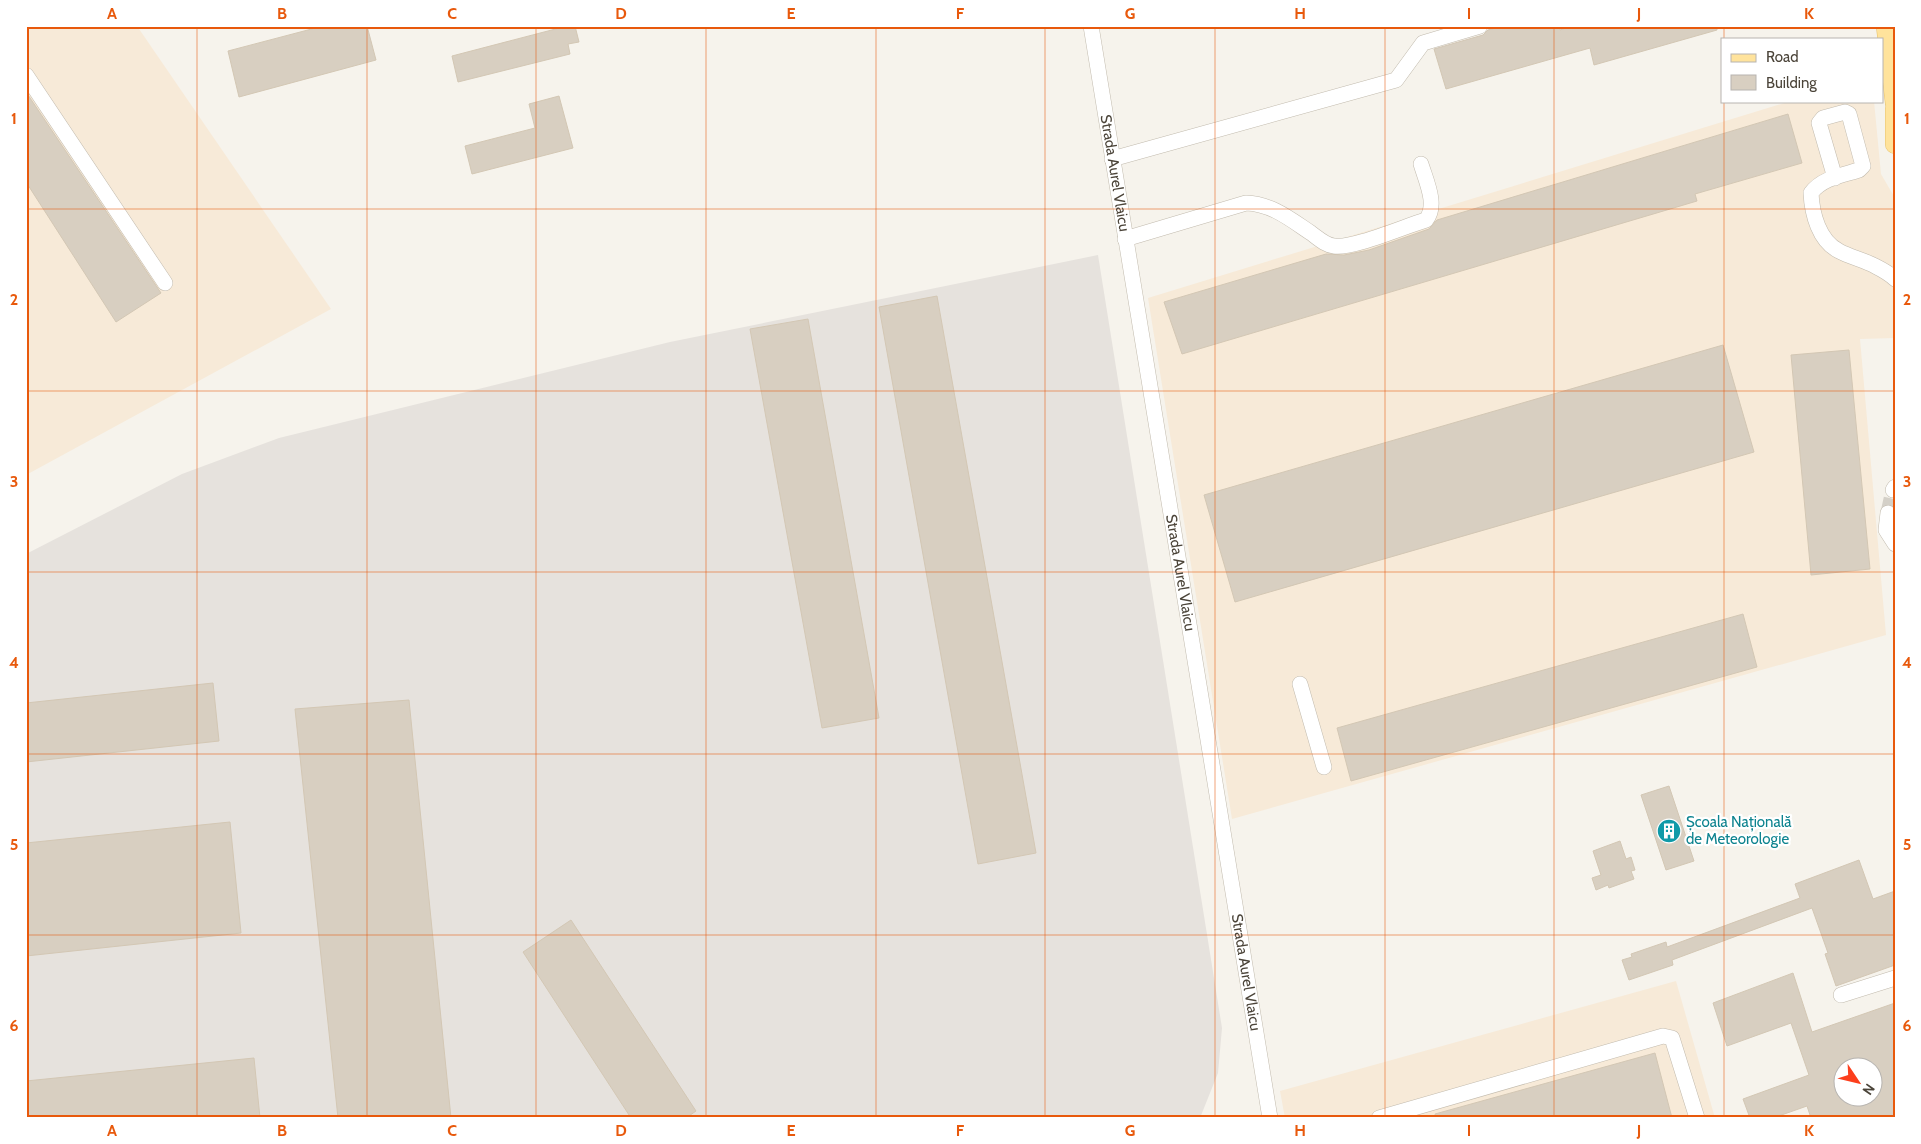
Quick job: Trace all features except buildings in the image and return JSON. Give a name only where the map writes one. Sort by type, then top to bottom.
[{"type":"main road","points":[[1886,26],[1895,104]]},
{"type":"main road","points":[[1895,108],[1895,144]]},
{"type":"street","name":"Strada Aurel Vlaicu","points":[[1091,26],[1270,1118]]},
{"type":"street","points":[[1112,158],[1396,80],[1423,43],[1480,26]]},
{"type":"street","points":[[26,75],[165,283]]},
{"type":"street","points":[[1125,239],[1246,204],[1262,204],[1286,216],[1326,244],[1335,246],[1356,243],[1426,220],[1432,205],[1421,164]]},
{"type":"street","points":[[1835,178],[1817,186],[1812,193],[1818,227],[1827,243],[1839,251],[1890,273],[1895,279]]},
{"type":"street","points":[[1888,513],[1886,530],[1895,544]]},
{"type":"street","points":[[1300,684],[1324,767]]},
{"type":"street","points":[[1841,995],[1895,978]]},
{"type":"street","points":[[1380,1118],[1663,1036],[1672,1038],[1698,1118]]},
{"type":"shaded area","points":[[26,26],[137,26],[331,309],[26,475]]},
{"type":"shaded area","points":[[1788,102],[1874,102],[1881,174],[1895,198],[1895,338],[1860,339],[1886,635],[1232,819],[1148,298]]},
{"type":"shaded area","points":[[1098,255],[1222,1028],[1218,1073],[1200,1118],[26,1118],[26,554],[182,474],[279,438],[670,342]]},
{"type":"shaded area","points":[[1676,981],[1715,1118],[1285,1118],[1280,1091]]},
{"type":"tunnel","points":[[1888,513],[1893,490]]},
{"type":"place","name":"Școala Națională de Meteorologie","points":[[1669,831]]}]
